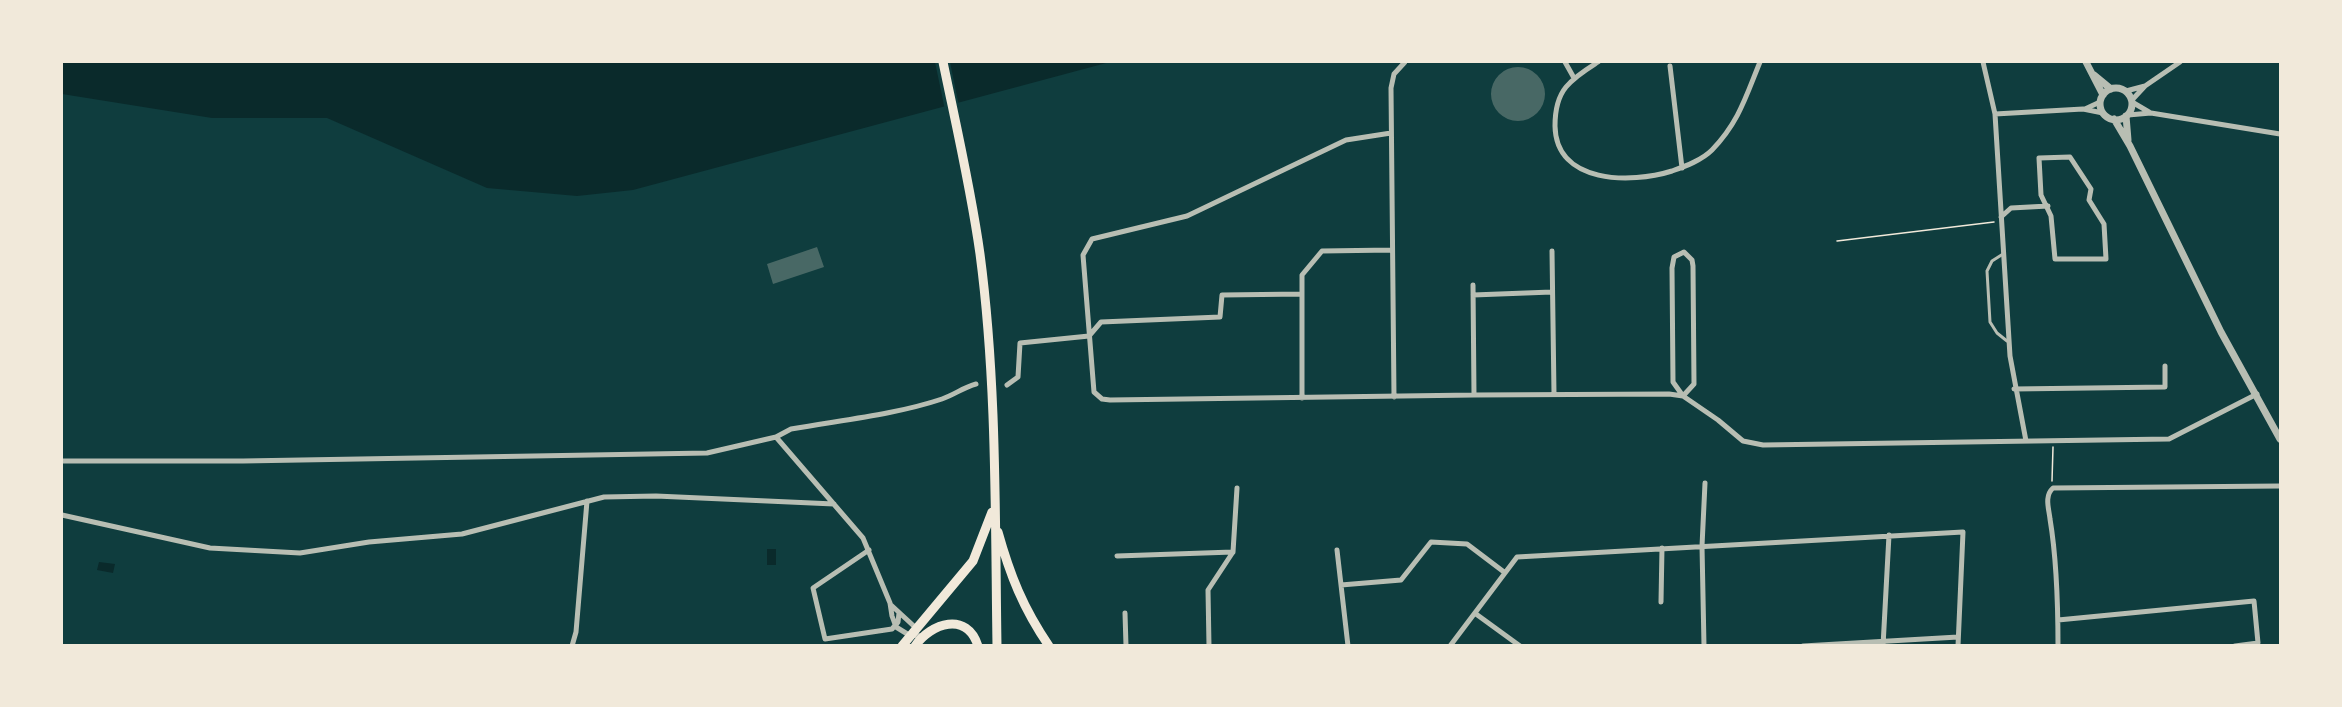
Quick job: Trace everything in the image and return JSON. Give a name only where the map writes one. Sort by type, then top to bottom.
[{"type":"main road","points":[[943,62],[980,253],[987,318],[997,645]]},
{"type":"main road","points":[[902,645],[973,561],[994,506]]},
{"type":"main road","points":[[994,518],[1010,575],[1022,602],[1049,645]]},
{"type":"main road","points":[[915,645],[922,636],[936,626],[951,624],[965,628],[975,638],[978,645]]},
{"type":"street","points":[[1394,397],[1391,88],[1394,74],[1405,62]]},
{"type":"street","points":[[1565,62],[1574,78]]},
{"type":"street","points":[[1598,62],[1574,78],[1564,89],[1555,110],[1557,142],[1565,156],[1581,169],[1622,180],[1652,177],[1682,168],[1711,151],[1739,116],[1760,62]]},
{"type":"street","points":[[1983,62],[1995,114],[2009,342],[2014,389],[2026,441]]},
{"type":"street","points":[[2086,62],[2101,99],[2103,113]]},
{"type":"street","points":[[2130,146],[2127,116],[2132,101],[2145,86],[2180,62]]},
{"type":"street","points":[[1670,66],[1682,168]]},
{"type":"street","points":[[2090,71],[2111,88],[2121,88],[2126,91],[2132,101],[2151,113]]},
{"type":"street","points":[[2126,91],[2145,86]]},
{"type":"street","points":[[2083,109],[2101,99],[2111,88]]},
{"type":"street","points":[[1995,114],[2083,109],[2103,113],[2114,119],[2130,146],[2222,332],[2280,439]]},
{"type":"street","points":[[2114,119],[2151,113],[2280,134]]},
{"type":"street","points":[[1391,133],[1346,140],[1187,216],[1092,239],[1083,255],[1094,392],[1102,399],[1110,400],[1554,394],[1683,396],[1694,384],[1693,266],[1692,260],[1684,252],[1674,257],[1672,268],[1673,382],[1683,396],[1718,420],[1743,441],[1763,445],[2169,439],[2257,394]]},
{"type":"street","points":[[2070,157],[2091,189],[2089,200],[2103,224],[2106,259],[2055,259],[2052,216],[2048,206],[2041,195],[2039,159],[2070,157]]},
{"type":"street","points":[[2001,217],[2011,208],[2048,206]]},
{"type":"street","points":[[1302,398],[1302,274],[1322,251],[1392,250]]},
{"type":"street","points":[[1552,251],[1554,394]]},
{"type":"street","points":[[1473,285],[1474,395]]},
{"type":"street","points":[[1473,295],[1552,292]]},
{"type":"street","points":[[1007,385],[1018,377],[1020,343],[1089,336],[1101,322],[1220,317],[1222,295],[1302,294]]},
{"type":"street","points":[[2014,389],[2165,387],[2165,366]]},
{"type":"street","points":[[62,461],[279,461],[707,453],[776,437],[791,429],[921,404],[944,398],[976,384]]},
{"type":"street","points":[[776,437],[863,538],[890,603],[896,627],[909,635],[922,636]]},
{"type":"street","points":[[1704,645],[1702,546],[1705,483]]},
{"type":"street","points":[[2058,645],[2056,561],[2047,502],[2049,492],[2053,488],[2280,486]]},
{"type":"street","points":[[1209,645],[1208,590],[1233,552],[1237,488]]},
{"type":"street","points":[[62,515],[210,548],[300,553],[369,542],[462,534],[604,497],[656,496],[834,504]]},
{"type":"street","points":[[572,645],[576,632],[587,501]]},
{"type":"street","points":[[1450,645],[1476,614],[1517,557],[1963,531],[1958,645]]},
{"type":"street","points":[[1883,643],[1889,535]]},
{"type":"street","points":[[1341,585],[1401,580],[1431,542],[1467,544],[1504,572]]},
{"type":"street","points":[[1661,602],[1662,548]]},
{"type":"street","points":[[869,550],[813,588],[825,639],[896,627]]},
{"type":"street","points":[[1337,550],[1348,645]]},
{"type":"street","points":[[1118,556],[1233,552]]},
{"type":"street","points":[[2058,620],[2254,601],[2258,643],[2235,645]]},
{"type":"street","points":[[890,603],[916,626],[922,636]]},
{"type":"street","points":[[896,627],[899,613]]},
{"type":"street","points":[[1125,613],[1126,645]]},
{"type":"street","points":[[1476,614],[1520,645]]},
{"type":"street","points":[[1803,645],[1883,643],[1958,637]]},
{"type":"lane","points":[[2003,254],[1992,261],[1987,271],[1990,322],[1997,333],[2009,342]]},
{"type":"path","points":[[1837,241],[1993,223],[2001,217]]},
{"type":"path","points":[[2053,446],[2053,488]]},
{"type":"water","points":[[62,62],[1110,62],[633,190],[577,196],[487,188],[327,118],[212,118],[62,94]]},
{"type":"water","points":[[767,549],[776,549],[776,565],[767,565]]},
{"type":"water","points":[[99,562],[115,564],[113,573],[97,570]]},
{"type":"pier","points":[[935,62],[950,62],[959,106],[945,110]]},
{"type":"building","points":[[1518,67],[1537,75],[1545,94],[1537,113],[1518,121],[1499,113],[1491,94],[1499,75]]},
{"type":"building","points":[[817,247],[824,267],[773,284],[767,264]]}]
